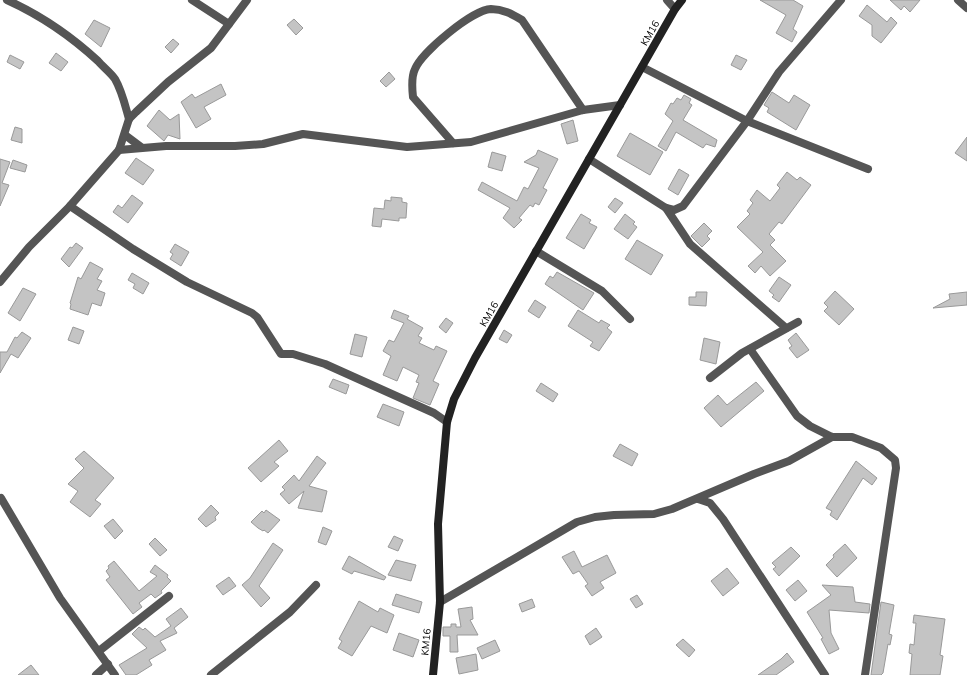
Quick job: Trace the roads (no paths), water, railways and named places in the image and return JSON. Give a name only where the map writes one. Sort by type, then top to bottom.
[{"type":"street","points":[[0,282],[29,247],[70,206],[119,150],[129,119],[120,89],[114,77],[106,69],[86,50],[48,21],[7,0]]},
{"type":"street","points":[[192,0],[228,24]]},
{"type":"street","points":[[129,119],[168,82],[210,48],[247,0]]},
{"type":"street","points":[[668,0],[675,9]]},
{"type":"street","name":"KM16","points":[[433,675],[440,602],[438,524],[447,422],[454,399],[463,380],[536,251],[675,9],[682,0]]},
{"type":"street","points":[[589,159],[666,208],[674,210],[683,206],[747,121],[779,72],[841,0]]},
{"type":"street","points":[[958,0],[967,8]]},
{"type":"street","points":[[453,143],[413,97],[415,69],[425,53],[467,19],[489,9],[508,11],[522,20],[583,110]]},
{"type":"street","points":[[642,67],[747,121],[868,169]]},
{"type":"street","points":[[119,150],[141,147],[263,144],[303,134],[408,147],[471,142],[583,110],[620,105]]},
{"type":"street","points":[[125,135],[141,147]]},
{"type":"street","points":[[70,206],[133,249],[188,282],[252,313],[257,317],[281,354],[293,354],[331,366],[434,414],[447,422]]},
{"type":"street","points":[[666,208],[690,244],[786,328]]},
{"type":"street","points":[[536,251],[598,288],[630,319]]},
{"type":"street","points":[[710,378],[732,359],[798,322]]},
{"type":"street","points":[[750,349],[797,416],[810,426],[832,437],[852,437],[876,445],[890,454],[895,460],[896,468],[865,675]]},
{"type":"street","points":[[440,602],[577,522],[595,517],[614,515],[654,514],[698,499],[754,474],[789,461],[832,437]]},
{"type":"street","points":[[0,497],[60,598],[115,675]]},
{"type":"street","points":[[698,499],[710,503],[723,519],[825,675]]},
{"type":"street","points":[[211,675],[290,612],[316,585]]},
{"type":"street","points":[[99,651],[169,596]]},
{"type":"street","points":[[96,675],[108,664]]}]
